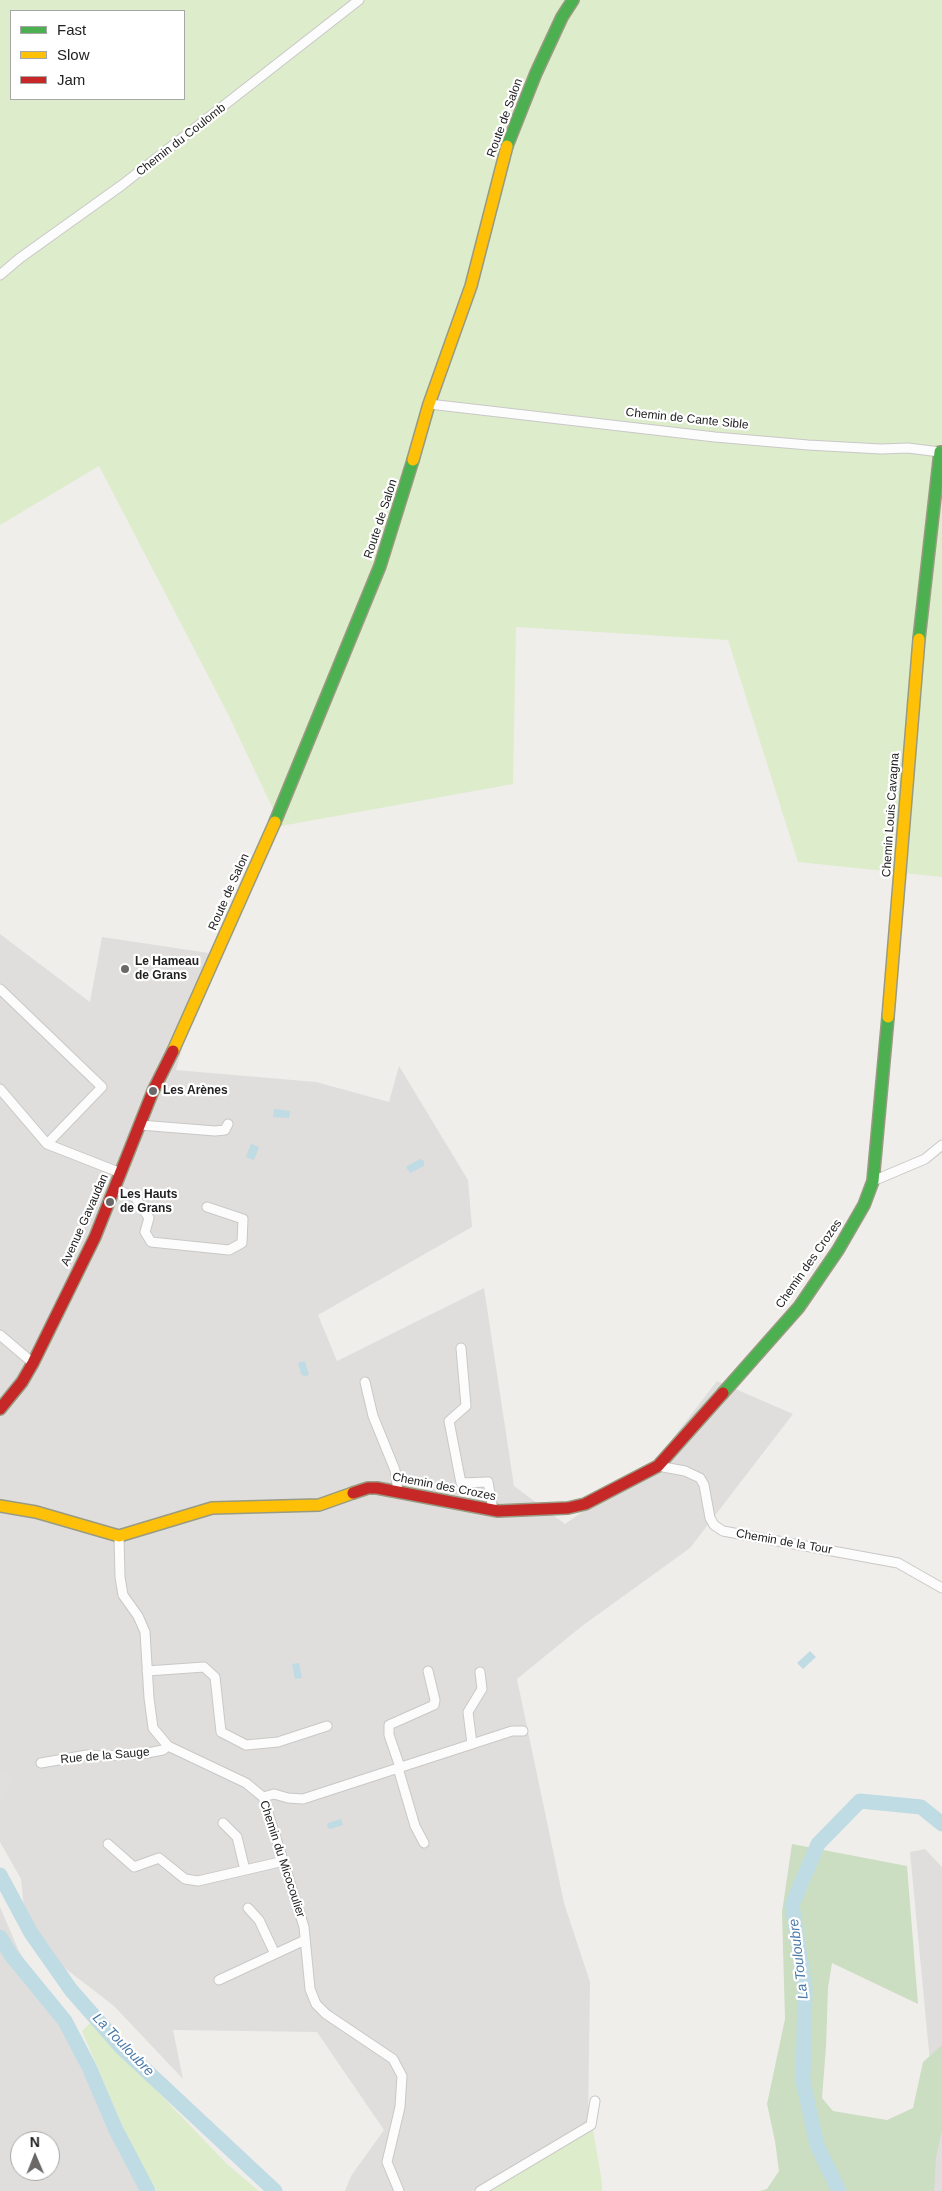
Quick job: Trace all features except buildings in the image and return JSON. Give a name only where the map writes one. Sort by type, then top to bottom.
[{"type":"street","name":"Chemin du Coulomb","points":[[0,275],[20,258],[153,161],[358,0]]},
{"type":"street","name":"Route de Salon","points":[[181,1035],[270,834],[380,566],[397,516],[429,404],[471,286],[508,141],[536,73],[562,17],[573,0]]},
{"type":"street","name":"Chemin de Cante Sible","points":[[429,404],[808,445],[881,449],[908,448],[941,452]]},
{"type":"street","name":"Chemin Louis Cavagna","points":[[873,1181],[901,878],[916,670],[941,452]]},
{"type":"street","points":[[0,989],[102,1088],[47,1144]]},
{"type":"street","name":"Avenue Gavaudan","points":[[0,1409],[22,1382],[33,1364],[95,1237],[153,1091],[181,1035]]},
{"type":"street","points":[[0,1089],[47,1144],[121,1173]]},
{"type":"street","points":[[140,1125],[215,1132],[224,1130],[228,1124]]},
{"type":"street","points":[[873,1181],[925,1159],[942,1145]]},
{"type":"street","name":"Chemin des Crozes","points":[[119,1536],[212,1508],[319,1505],[368,1488],[493,1510],[568,1508],[584,1504],[658,1466],[799,1307],[838,1250],[864,1205],[873,1181]]},
{"type":"street","points":[[115,1189],[135,1197],[149,1218],[145,1232],[151,1242],[229,1250],[242,1243],[243,1219],[207,1207]]},
{"type":"street","points":[[0,1335],[33,1364]]},
{"type":"street","points":[[460,1348],[466,1406],[449,1421],[461,1483],[488,1482],[493,1510]]},
{"type":"street","points":[[365,1382],[373,1416],[395,1470],[398,1492]]},
{"type":"street","name":"Chemin de la Tour","points":[[658,1466],[685,1471],[700,1478],[704,1485],[710,1518],[714,1525],[723,1531],[898,1563],[942,1588]]},
{"type":"street","points":[[0,1506],[36,1512],[119,1536]]},
{"type":"street","name":"Chemin du Micocoulier","points":[[119,1536],[120,1577],[123,1595],[138,1616],[145,1632],[153,1728],[168,1746],[246,1783],[263,1797],[304,1927],[310,1989],[316,2004],[326,2014],[393,2059],[402,2076],[400,2107],[389,2146],[387,2162],[399,2191]]},
{"type":"street","points":[[147,1671],[204,1667],[215,1677],[221,1732],[246,1745],[278,1742],[327,1726]]},
{"type":"street","points":[[424,1842],[415,1826],[389,1736],[389,1725],[434,1705],[435,1700],[428,1672]]},
{"type":"street","points":[[472,1744],[468,1712],[482,1689],[480,1672]]},
{"type":"street","points":[[263,1797],[274,1794],[288,1798],[303,1799],[512,1731],[523,1731]]},
{"type":"street","name":"Rue de la Sauge","points":[[41,1763],[86,1755],[104,1756],[147,1753],[163,1750],[168,1746]]},
{"type":"street","points":[[223,1824],[237,1837],[245,1870]]},
{"type":"street","points":[[108,1844],[134,1867],[159,1858],[185,1879],[194,1880],[284,1861]]},
{"type":"street","points":[[248,1908],[259,1920],[275,1954]]},
{"type":"street","points":[[219,1980],[306,1940]]},
{"type":"street","points":[[480,2191],[591,2125],[595,2101]]},
{"type":"shaded area","points":[[0,934],[90,1002],[102,937],[209,953],[176,1070],[316,1082],[389,1102],[399,1066],[468,1180],[472,1227],[318,1315],[337,1361],[484,1288],[514,1486],[565,1524],[656,1460],[717,1381],[793,1414],[690,1548],[582,1626],[517,1679],[564,1903],[590,1982],[588,2123],[473,2191],[345,2191],[351,2176],[384,2130],[317,2032],[173,2030],[183,2079],[114,2006],[27,1939],[21,1879],[0,1842]]},
{"type":"shaded area","points":[[0,1768],[15,1777],[0,1805]]},
{"type":"shaded area","points":[[925,1849],[942,1867],[942,2191],[929,2191],[931,2073],[910,1852]]},
{"type":"shaded area","points":[[0,1907],[18,1949],[62,2029],[143,2191],[0,2191]]},
{"type":"green space","points":[[0,0],[942,0],[942,877],[798,862],[728,640],[516,627],[513,784],[281,826],[228,714],[99,466],[0,525]]},
{"type":"green space","points":[[792,1844],[907,1866],[918,2004],[832,1963],[828,1988],[822,2098],[833,2111],[887,2120],[913,2108],[923,2062],[942,2045],[942,2131],[936,2157],[934,2191],[760,2191],[767,2189],[779,2171],[767,2104],[785,2019],[782,1912]]},
{"type":"green space","points":[[91,2022],[227,2164],[259,2191],[157,2191],[134,2153],[82,2031]]},
{"type":"green space","points":[[593,2130],[602,2191],[489,2191]]},
{"type":"water","points":[[274,1109],[290,1111],[289,1118],[273,1117]]},
{"type":"water","points":[[251,1144],[259,1147],[254,1160],[246,1157]]},
{"type":"water","points":[[420,1159],[424,1161],[424,1166],[410,1173],[406,1167]]},
{"type":"water","points":[[305,1361],[309,1375],[304,1376],[301,1374],[298,1363]]},
{"type":"water","points":[[810,1651],[816,1657],[803,1669],[797,1663]]},
{"type":"water","points":[[299,1663],[302,1678],[295,1679],[292,1664]]},
{"type":"water","points":[[341,1819],[343,1825],[330,1829],[327,1827],[328,1823]]},
{"type":"waterway","name":"La Touloubre","points":[[839,2191],[817,2145],[803,2081],[805,1988],[792,1905],[818,1844],[860,1801],[921,1807],[942,1824]]},
{"type":"waterway","name":"La Touloubre","points":[[0,1875],[31,1933],[71,1990],[122,2048],[275,2191]]},
{"type":"waterway","name":"La Touloubre","points":[[0,1937],[11,1955],[65,2021],[89,2067],[116,2130],[148,2191]]},
{"type":"traffic: fast","points":[[507,146],[536,73],[562,17],[573,0]]},
{"type":"traffic: fast","points":[[919,639],[940,452],[942,452]]},
{"type":"traffic: fast","points":[[275,822],[380,566],[413,460]]},
{"type":"traffic: fast","points":[[723,1393],[799,1307],[838,1250],[864,1205],[873,1181],[888,1017]]},
{"type":"traffic: slow","points":[[413,460],[429,404],[471,286],[507,146]]},
{"type":"traffic: slow","points":[[888,1017],[919,639]]},
{"type":"traffic: slow","points":[[173,1051],[275,822]]},
{"type":"traffic: slow","points":[[0,1506],[36,1512],[119,1536],[212,1508],[319,1505],[353,1493]]},
{"type":"traffic: jam","points":[[0,1409],[22,1382],[33,1363],[95,1237],[153,1091],[173,1051]]},
{"type":"traffic: jam","points":[[353,1493],[368,1488],[377,1488],[498,1511],[568,1508],[585,1504],[658,1466],[723,1393]]},
{"type":"place","name":"Le Hameau de Grans","points":[[125,969]]},
{"type":"place","name":"Les Arènes","points":[[153,1091]]},
{"type":"place","name":"Les Hauts de Grans","points":[[110,1202]]}]
